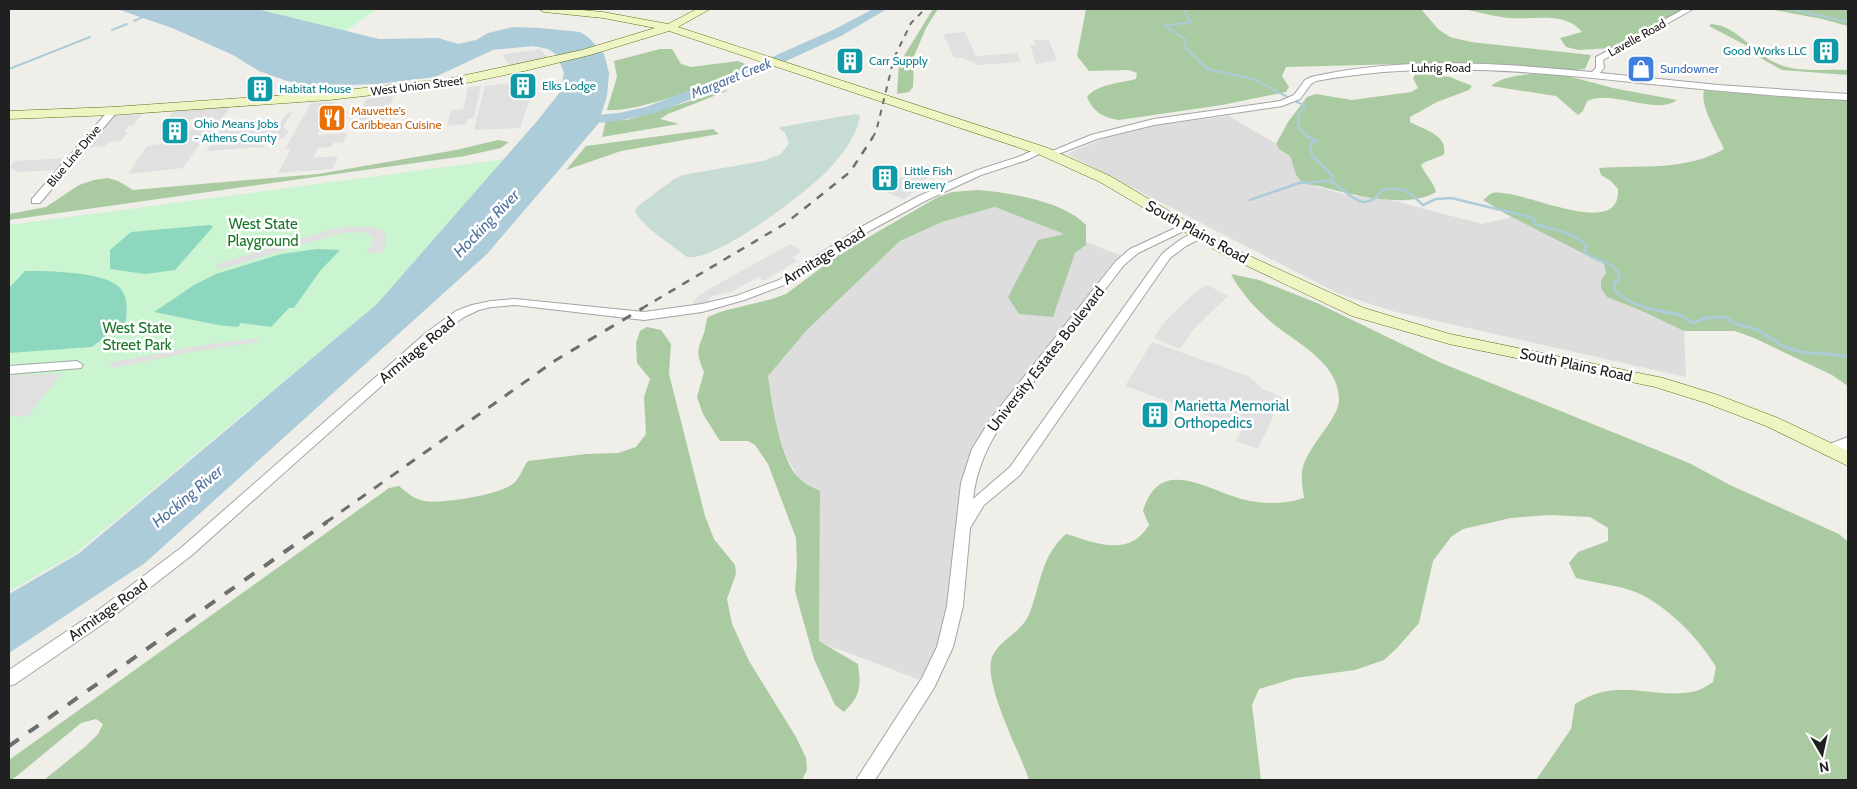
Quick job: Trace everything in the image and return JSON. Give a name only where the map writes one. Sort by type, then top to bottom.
[{"type":"main road","name":"South Plains Road","points":[[544,9],[603,15],[669,27],[1045,152],[1105,179],[1184,227],[1312,292],[1382,320],[1449,338],[1657,382],[1712,399],[1772,422],[1848,459]]},
{"type":"main road","name":"West Union Street","points":[[9,115],[113,111],[383,91],[452,82],[539,65],[628,41],[669,27],[706,9]]},
{"type":"street","name":"Lavelle Road","points":[[1594,74],[1600,68],[1599,59],[1689,9]]},
{"type":"street","name":"Luhrig Road","points":[[1045,152],[1154,122],[1260,107],[1288,101],[1297,97],[1308,82],[1314,79],[1378,69],[1484,68],[1594,74],[1691,85],[1848,98]]},
{"type":"street","name":"Blue Line Drive","points":[[36,201],[113,111]]},
{"type":"street","name":"Armitage Road","points":[[9,679],[102,616],[187,551],[431,335],[460,314],[481,306],[515,302],[644,316],[702,308],[734,300],[783,282],[867,228],[935,192],[1045,152]]},
{"type":"street","name":"University Estates Boulevard","points":[[865,780],[928,683],[945,647],[955,606],[964,504],[971,468],[983,440],[1125,257],[1184,227]]},
{"type":"street","name":"University Estates Boulevard","points":[[963,530],[979,501],[1015,471],[1025,458],[1166,256],[1182,244],[1199,235]]},
{"type":"street","points":[[9,370],[77,365]]},
{"type":"street","points":[[1830,450],[1848,443]]},
{"type":"shaded area","points":[[965,32],[976,56],[1017,53],[1021,62],[977,65],[961,58],[954,58],[943,34]]},
{"type":"shaded area","points":[[1034,40],[1049,40],[1057,60],[1036,64],[1030,45],[1035,45]]},
{"type":"shaded area","points":[[540,49],[548,58],[511,66],[502,55]]},
{"type":"shaded area","points":[[511,83],[508,96],[532,94],[520,128],[474,130],[485,86]]},
{"type":"shaded area","points":[[481,86],[474,118],[468,119],[466,124],[447,126],[451,110],[463,109],[468,87]]},
{"type":"shaded area","points":[[394,95],[381,126],[356,128],[366,99]]},
{"type":"shaded area","points":[[335,102],[317,135],[347,133],[343,142],[333,143],[331,147],[318,148],[313,158],[338,156],[333,169],[278,173],[291,149],[285,149],[311,103]]},
{"type":"shaded area","points":[[230,107],[212,135],[205,136],[183,168],[128,174],[147,146],[175,142],[177,139],[183,139],[189,129],[207,128],[209,126],[206,125],[211,118],[166,121],[174,111]]},
{"type":"shaded area","points":[[293,112],[283,127],[289,131],[284,138],[270,139],[264,147],[206,151],[228,121],[233,121],[227,130],[277,127],[287,113]]},
{"type":"shaded area","points":[[142,114],[133,126],[128,126],[124,132],[128,132],[121,141],[109,142],[105,146],[84,148],[113,116]]},
{"type":"shaded area","points":[[856,114],[860,116],[852,139],[827,171],[781,209],[718,249],[700,256],[687,257],[643,222],[635,210],[674,179],[683,175],[763,161],[781,154],[789,143],[780,127]]},
{"type":"shaded area","points":[[1229,116],[1276,144],[1280,150],[1290,156],[1297,176],[1304,183],[1347,195],[1391,200],[1482,224],[1512,217],[1604,264],[1606,273],[1601,280],[1608,297],[1684,331],[1686,377],[1392,311],[1337,293],[1067,154],[1102,139],[1158,125]]},
{"type":"shaded area","points":[[68,158],[58,170],[19,172],[10,168],[14,161]]},
{"type":"shaded area","points":[[914,170],[928,178],[920,182],[925,186],[903,199],[880,190]]},
{"type":"shaded area","points":[[995,207],[1125,257],[979,449],[958,580],[928,683],[819,642],[820,491],[799,479],[786,456],[778,432],[768,376],[806,331],[900,241],[942,222]]},
{"type":"shaded area","points":[[346,227],[373,227],[381,230],[386,235],[386,245],[381,253],[366,253],[372,245],[373,237],[363,232],[342,233],[218,270],[217,264],[328,230]]},
{"type":"shaded area","points":[[790,244],[802,251],[792,257],[797,261],[764,281],[758,277],[731,292],[712,296],[709,299],[710,302],[690,307],[697,297],[709,289]]},
{"type":"shaded area","points":[[1207,285],[1228,296],[1192,331],[1180,349],[1154,338],[1166,320],[1197,291]]},
{"type":"shaded area","points":[[257,338],[259,342],[198,351],[113,368],[108,363],[197,346]]},
{"type":"shaded area","points":[[1152,342],[1248,376],[1263,389],[1282,397],[1258,449],[1236,441],[1244,424],[1225,418],[1223,421],[1125,386]]},
{"type":"shaded area","points":[[62,373],[28,416],[9,417],[9,376]]},
{"type":"green space","points":[[257,9],[377,9],[346,31]]},
{"type":"green space","points":[[933,9],[938,9],[926,28],[914,56],[913,87],[909,92],[897,94],[899,64]]},
{"type":"green space","points":[[1086,9],[1421,9],[1438,29],[1450,37],[1471,42],[1591,55],[1585,69],[1574,70],[1440,63],[1286,67],[1282,76],[1289,87],[1286,92],[1222,105],[1119,120],[1109,118],[1100,113],[1092,107],[1087,97],[1097,89],[1136,79],[1137,73],[1128,70],[1089,71],[1077,56]]},
{"type":"green space","points":[[1463,9],[1684,9],[1611,48],[1579,50],[1566,47],[1560,38],[1582,32],[1575,25],[1567,21],[1548,18],[1493,16]]},
{"type":"green space","points":[[1768,9],[1848,9],[1848,26],[1822,19]]},
{"type":"green space","points":[[1711,24],[1729,30],[1768,59],[1784,66],[1811,70],[1848,70],[1848,75],[1782,70],[1757,56],[1747,46],[1709,26]]},
{"type":"green space","points":[[660,49],[672,49],[681,64],[691,67],[738,61],[750,66],[720,80],[679,95],[621,110],[607,110],[617,77],[614,61]]},
{"type":"green space","points":[[1416,73],[1450,77],[1472,86],[1469,90],[1437,102],[1410,117],[1410,122],[1438,137],[1444,147],[1444,154],[1421,165],[1436,192],[1410,200],[1378,199],[1307,184],[1298,178],[1290,156],[1280,150],[1276,144],[1288,122],[1307,97],[1316,94],[1352,100],[1411,92],[1418,88],[1413,78]]},
{"type":"green space","points":[[1530,74],[1564,75],[1613,88],[1677,100],[1668,104],[1658,105],[1597,98],[1587,101],[1583,111],[1578,115],[1556,96],[1491,86],[1505,79]]},
{"type":"green space","points":[[727,90],[660,119],[679,124],[602,137],[606,120],[627,120]]},
{"type":"green space","points":[[1704,90],[1848,100],[1848,386],[1832,375],[1754,338],[1735,331],[1684,331],[1607,297],[1601,288],[1601,280],[1606,273],[1604,264],[1506,214],[1483,200],[1492,193],[1506,193],[1567,209],[1604,212],[1615,204],[1618,189],[1611,181],[1601,175],[1599,168],[1679,164],[1710,156],[1724,149],[1704,104]]},
{"type":"green space","points":[[713,129],[719,134],[621,151],[566,170],[586,146]]},
{"type":"green space","points":[[498,140],[509,142],[501,148],[465,156],[9,220],[9,214],[46,207],[79,185],[94,180],[108,178],[118,181],[133,190],[318,174],[456,150]]},
{"type":"green space","name":"West State Street Park","points":[[505,159],[377,304],[76,553],[9,592],[9,225]]},
{"type":"green space","points":[[979,190],[1006,193],[1051,204],[1076,217],[1086,225],[1086,245],[1075,253],[1053,317],[1019,314],[1008,297],[1038,240],[1064,234],[995,207],[942,222],[900,241],[806,331],[768,376],[778,431],[787,459],[793,471],[800,479],[820,491],[819,641],[858,664],[859,672],[857,695],[844,712],[835,705],[814,659],[795,591],[796,538],[768,464],[755,445],[748,441],[720,441],[703,414],[697,397],[704,372],[699,356],[699,348],[708,317],[723,311],[786,294],[841,253],[938,197],[952,192]]},
{"type":"green space","points":[[213,226],[212,228],[175,270],[145,274],[110,269],[110,250],[131,232]]},
{"type":"green space","points":[[317,249],[340,250],[320,271],[294,308],[289,308],[271,327],[241,323],[238,327],[218,325],[154,312],[194,285],[216,274],[281,254]]},
{"type":"green space","points":[[25,271],[75,273],[113,282],[120,288],[126,299],[126,321],[92,347],[9,353],[9,288]]},
{"type":"green space","points":[[1231,274],[1259,280],[1317,303],[1439,362],[1689,463],[1730,485],[1839,534],[1848,542],[1848,780],[1536,780],[1571,729],[1575,704],[1607,691],[1636,690],[1680,693],[1696,691],[1713,682],[1716,667],[1685,627],[1654,602],[1628,589],[1576,578],[1569,563],[1578,552],[1608,541],[1608,528],[1590,517],[1549,515],[1511,518],[1463,529],[1451,537],[1433,561],[1419,623],[1384,660],[1355,670],[1295,678],[1259,689],[1252,705],[1261,780],[1029,780],[1003,717],[992,681],[990,666],[997,649],[1027,619],[1043,570],[1051,551],[1058,542],[1066,534],[1100,544],[1122,545],[1132,542],[1149,525],[1143,511],[1151,493],[1162,483],[1175,480],[1189,481],[1257,502],[1284,502],[1304,498],[1303,467],[1311,450],[1334,416],[1339,401],[1337,387],[1332,375],[1324,364],[1303,345],[1270,321],[1244,294]]},
{"type":"green space","points":[[647,327],[661,330],[671,344],[669,374],[705,516],[714,539],[735,565],[736,574],[727,599],[732,624],[749,661],[796,737],[806,758],[807,770],[802,780],[44,780],[98,734],[103,724],[96,719],[81,723],[12,780],[9,780],[9,760],[389,488],[399,486],[414,497],[433,502],[471,498],[497,491],[514,483],[528,461],[586,454],[618,453],[636,447],[646,434],[644,397],[650,379],[637,363],[636,343],[640,331]]},
{"type":"water","name":"Hocking River","points":[[117,9],[257,9],[379,39],[438,38],[458,44],[476,40],[488,33],[513,27],[580,32],[588,37],[604,54],[609,73],[607,96],[598,124],[487,254],[145,563],[9,653],[9,594],[78,554],[377,304],[538,120],[560,92],[564,73],[557,55],[548,49],[533,46],[493,50],[435,77],[378,84],[313,86],[287,81],[259,71],[233,55],[172,28]]},
{"type":"waterway","name":"Margaret Creek","points":[[573,121],[619,117],[650,110],[759,68],[837,33],[881,9]]},
{"type":"waterway","points":[[1186,9],[1185,12],[1191,22],[1165,26],[1185,39],[1186,48],[1207,69],[1253,79],[1305,106],[1299,114],[1299,129],[1311,138]]},
{"type":"waterway","points":[[1790,9],[1848,22]]},
{"type":"waterway","points":[[134,21],[145,16]]},
{"type":"waterway","points":[[112,30],[127,24]]},
{"type":"waterway","points":[[9,69],[90,37]]},
{"type":"waterway","points":[[1308,137],[1317,141],[1310,144],[1312,156],[1333,176],[1330,181]]},
{"type":"waterway","points":[[1250,200],[1299,183],[1330,181]]},
{"type":"waterway","points":[[1330,181],[1362,202],[1368,202],[1375,198],[1382,190],[1400,189],[1409,193],[1423,205],[1436,199],[1451,198],[1534,219],[1534,224],[1562,232],[1581,241],[1587,246],[1584,250],[1588,255],[1609,264],[1617,271],[1620,278],[1614,284],[1615,291],[1631,302],[1649,309]]},
{"type":"waterway","points":[[1649,309],[1680,315],[1693,323],[1705,318],[1725,317],[1734,323],[1758,330],[1783,346],[1801,352],[1848,356]]},
{"type":"railway","points":[[872,138],[876,132],[894,58],[911,23],[925,9]]},
{"type":"railway","points":[[641,309],[786,223],[850,172],[873,137]]},
{"type":"railway","points":[[325,523],[556,360],[643,308]]},
{"type":"railway","points":[[9,746],[327,522]]},
{"type":"place","name":"Good Works LLC","points":[[1826,51]]},
{"type":"place","name":"Carr Supply","points":[[850,61]]},
{"type":"place","name":"Sundowner","points":[[1641,69]]},
{"type":"place","name":"Elks Lodge","points":[[523,86]]},
{"type":"place","name":"Habitat House","points":[[260,89]]},
{"type":"place","name":"Mauvette's Caribbean Cuisine","points":[[332,118]]},
{"type":"place","name":"Ohio Means Jobs - Athens County","points":[[175,131]]},
{"type":"place","name":"Little Fish Brewery","points":[[885,178]]},
{"type":"place","name":"Marietta Memorial Orthopedics","points":[[1155,415]]},
{"type":"park label","name":"West State Playground","points":[[263,232]]}]
